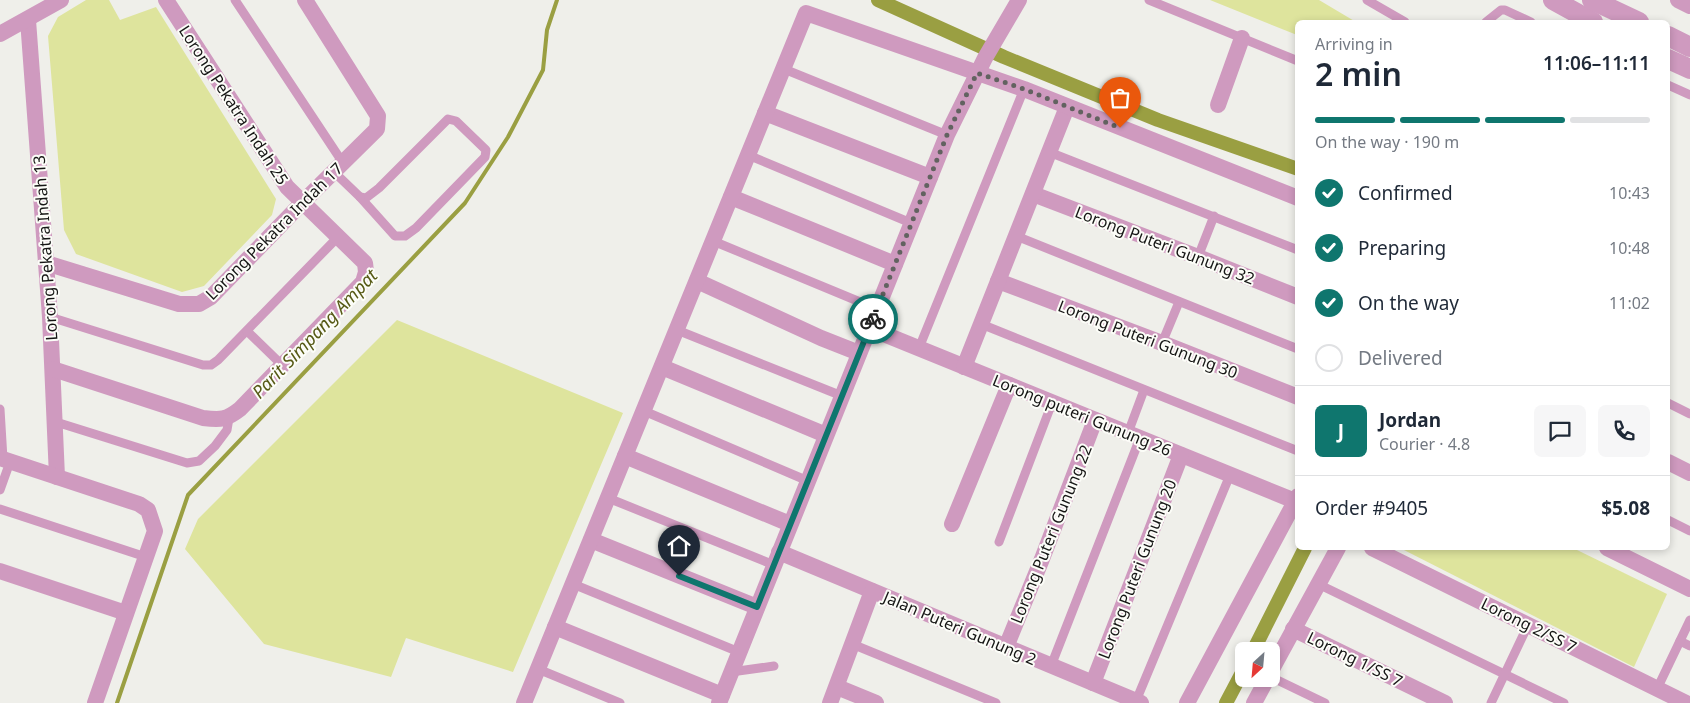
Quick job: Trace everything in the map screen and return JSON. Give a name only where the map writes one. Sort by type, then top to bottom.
[{"type":"street","points":[[0,34],[61,0]]},
{"type":"street","name":"Lorong Pekatra Indah 25","points":[[166,0],[287,187],[365,263],[364,282],[282,365]]},
{"type":"street","name":"Lorong Pekatra Indah 17","points":[[46,262],[178,304],[199,304],[211,297],[377,129],[378,116],[305,0]]},
{"type":"street","points":[[555,627],[720,699],[947,135],[985,59],[1019,0]]},
{"type":"street","points":[[1552,0],[1587,12],[1629,20]]},
{"type":"street","points":[[1678,0],[1690,6]]},
{"type":"street","points":[[524,703],[806,13],[985,59],[1024,89],[1295,197]]},
{"type":"street","name":"Lorong Pekatra Indah 13","points":[[28,20],[50,317],[57,477]]},
{"type":"street","points":[[1670,37],[1690,47]]},
{"type":"street","points":[[1218,105],[1242,38]]},
{"type":"street","points":[[1670,60],[1690,70]]},
{"type":"street","points":[[964,367],[1067,107]]},
{"type":"street","points":[[765,113],[930,176]]},
{"type":"street","name":"Lorong Puteri Gunung 32","points":[[1033,194],[1295,296]]},
{"type":"street","points":[[731,197],[895,264]]},
{"type":"street","points":[[697,281],[859,353]]},
{"type":"street","name":"Lorong Puteri Gunung 30","points":[[998,281],[1295,396]]},
{"type":"street","name":"Lorong puteri Gunung 26","points":[[869,328],[1230,475],[1295,498]]},
{"type":"street","points":[[53,369],[203,418],[217,420],[229,418],[240,409],[282,365]]},
{"type":"street","points":[[662,367],[826,435]]},
{"type":"street","points":[[952,524],[1009,385]]},
{"type":"street","name":"Lorong Puteri Gunung 22","points":[[1006,647],[1096,420]]},
{"type":"street","name":"Lorong Puteri Gunung 20","points":[[1093,683],[1181,455]]},
{"type":"street","points":[[625,456],[790,524]]},
{"type":"street","points":[[4,460],[139,504],[148,510],[156,531],[95,703]]},
{"type":"street","points":[[1670,463],[1690,473]]},
{"type":"street","points":[[1187,703],[1295,500]]},
{"type":"street","points":[[590,540],[757,607]]},
{"type":"street","points":[[1280,654],[1337,550]]},
{"type":"street","name":"Lorong 2/SS 7","points":[[1376,550],[1686,703]]},
{"type":"street","points":[[1610,550],[1690,589]]},
{"type":"street","name":"Jalan Puteri Gunung 2","points":[[776,559],[872,591],[1138,702]]},
{"type":"street","points":[[0,571],[126,613]]},
{"type":"street","points":[[830,703],[872,591]]},
{"type":"street","name":"Lorong 1/SS 7","points":[[1293,629],[1445,703]]},
{"type":"street","points":[[836,687],[876,703]]},
{"type":"street","points":[[1254,703],[1262,688]]},
{"type":"lane","points":[[235,0],[338,167],[360,197],[395,236],[405,236],[416,228],[480,164],[485,157],[486,150],[456,120],[448,119],[379,188],[366,198],[360,197]]},
{"type":"lane","points":[[1149,0],[1295,60]]},
{"type":"lane","points":[[1367,0],[1402,20]]},
{"type":"lane","points":[[1488,20],[1500,10],[1505,10],[1527,20]]},
{"type":"lane","points":[[784,68],[947,135]]},
{"type":"lane","points":[[1670,86],[1690,95]]},
{"type":"lane","points":[[918,348],[1024,89]]},
{"type":"lane","points":[[1049,152],[1295,249]]},
{"type":"lane","points":[[748,155],[911,222]]},
{"type":"lane","points":[[1198,257],[1214,216]]},
{"type":"lane","points":[[1016,236],[1295,348]]},
{"type":"lane","points":[[50,317],[203,365],[211,365],[247,331],[338,237]]},
{"type":"lane","points":[[713,241],[877,309]]},
{"type":"lane","points":[[1162,343],[1179,302]]},
{"type":"lane","points":[[981,324],[1295,450]]},
{"type":"lane","points":[[677,330],[842,396]]},
{"type":"lane","points":[[247,331],[282,365]]},
{"type":"lane","points":[[1051,666],[1134,436],[1144,390]]},
{"type":"lane","points":[[999,542],[1052,403]]},
{"type":"lane","points":[[1670,404],[1690,414]]},
{"type":"lane","points":[[0,409],[4,460],[0,490]]},
{"type":"lane","points":[[644,411],[808,482]]},
{"type":"lane","points":[[56,422],[187,463],[199,461],[216,446],[227,430],[229,418]]},
{"type":"lane","points":[[1138,702],[1230,475]]},
{"type":"lane","points":[[608,498],[776,559]]},
{"type":"lane","points":[[0,510],[146,557]]},
{"type":"lane","points":[[1670,521],[1690,531]]},
{"type":"lane","points":[[573,584],[739,652]]},
{"type":"lane","points":[[1318,584],[1564,703]]},
{"type":"lane","points":[[1657,689],[1690,620]]},
{"type":"lane","points":[[1491,703],[1528,625]]},
{"type":"lane","points":[[1680,641],[1690,646]]},
{"type":"lane","points":[[852,644],[996,703]]},
{"type":"lane","points":[[731,672],[774,666]]},
{"type":"lane","points":[[538,669],[620,703]]},
{"type":"lane","points":[[1280,681],[1325,703]]},
{"type":"green space","points":[[86,0],[109,0],[120,20],[156,7],[276,199],[272,215],[204,286],[182,292],[76,254],[64,230],[48,36],[58,17]]},
{"type":"green space","points":[[1210,0],[1319,0],[1353,20],[1295,20],[1295,34]]},
{"type":"green space","points":[[397,320],[623,413],[513,672],[406,638],[391,677],[264,644],[185,549],[198,519]]},
{"type":"green space","points":[[1404,550],[1577,550],[1667,594],[1634,667]]},
{"type":"waterway","name":"Parit Simpang Ampat","points":[[117,703],[188,495],[465,203],[508,137],[543,70],[547,30],[557,0]]},
{"type":"waterway","name":"Parit Simpang Ampat","points":[[878,0],[1004,57],[1158,120],[1295,168]]},
{"type":"waterway","name":"Parit Simpang Ampat","points":[[1258,642],[1304,550]]},
{"type":"waterway","name":"Parit Simpang Ampat","points":[[1226,703],[1235,686]]},
{"type":"way so far","points":[[873,319],[947,135],[977,73],[1024,89],[1120,128]]},
{"type":"route","points":[[679,576],[757,607],[873,319]]}]
